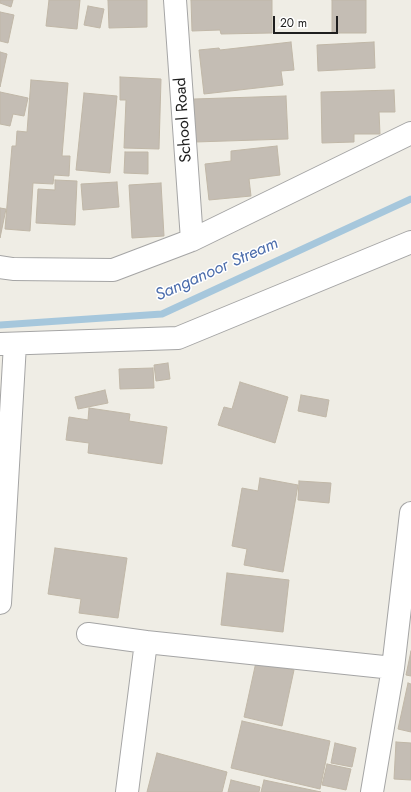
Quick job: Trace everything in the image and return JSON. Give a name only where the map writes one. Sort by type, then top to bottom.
[{"type":"street","name":"School Road","points":[[176,0],[192,240]]},
{"type":"street","points":[[0,267],[112,270],[192,240],[411,133]]},
{"type":"street","points":[[0,603],[8,344],[178,338],[411,242]]},
{"type":"street","points":[[372,792],[393,668],[411,513]]},
{"type":"street","points":[[88,634],[146,642],[393,668]]},
{"type":"street","points":[[127,792],[146,642]]},
{"type":"building","points":[[0,0],[13,0],[11,7],[0,3]]},
{"type":"building","points":[[49,0],[80,0],[77,29],[46,26]]},
{"type":"building","points":[[108,0],[147,0],[147,27],[109,28]]},
{"type":"building","points":[[191,0],[272,0],[272,33],[221,34],[220,30],[192,31]]},
{"type":"building","points":[[332,0],[366,0],[366,33],[332,33]]},
{"type":"building","points":[[88,6],[104,9],[100,28],[84,25]]},
{"type":"building","points":[[0,12],[14,15],[8,43],[0,41]]},
{"type":"building","points":[[291,42],[294,70],[281,71],[283,85],[204,94],[199,50],[219,48],[220,50]]},
{"type":"building","points":[[374,42],[375,68],[318,71],[317,45]]},
{"type":"building","points":[[0,52],[7,54],[0,87]]},
{"type":"building","points":[[120,77],[161,79],[159,149],[124,148],[126,100],[120,100]]},
{"type":"building","points":[[31,80],[68,83],[62,156],[70,156],[69,176],[54,175],[53,184],[33,183],[30,231],[5,229],[12,146],[16,146],[17,131],[27,132]]},
{"type":"building","points":[[394,90],[395,112],[379,112],[380,134],[354,134],[354,142],[322,143],[321,92]]},
{"type":"building","points":[[0,92],[28,98],[24,116],[13,114],[10,126],[0,124]]},
{"type":"building","points":[[84,93],[117,96],[110,173],[76,170]]},
{"type":"building","points":[[286,96],[288,139],[195,142],[194,99]]},
{"type":"building","points":[[277,146],[280,175],[249,179],[251,196],[209,200],[205,164],[231,161],[231,151]]},
{"type":"building","points":[[125,152],[148,152],[148,174],[124,173]]},
{"type":"building","points":[[55,180],[77,181],[75,225],[36,223],[38,189],[55,190]]},
{"type":"building","points":[[117,182],[119,207],[83,210],[81,184]]},
{"type":"building","points":[[161,183],[164,236],[132,238],[129,185]]},
{"type":"building","points":[[0,208],[6,209],[0,238]]},
{"type":"building","points":[[168,363],[170,379],[156,381],[154,365]]},
{"type":"building","points":[[153,368],[154,388],[120,389],[119,369]]},
{"type":"building","points":[[240,382],[288,397],[275,443],[218,425],[224,407],[232,409]]},
{"type":"building","points":[[105,390],[108,403],[78,409],[75,397]]},
{"type":"building","points":[[301,395],[329,400],[326,417],[298,411]]},
{"type":"building","points":[[89,408],[130,414],[129,421],[167,427],[162,464],[88,453],[89,443],[66,440],[69,417],[88,420]]},
{"type":"building","points":[[260,478],[298,485],[283,572],[244,565],[247,549],[232,546],[242,488],[258,491]]},
{"type":"building","points":[[299,481],[331,483],[329,503],[298,500]]},
{"type":"building","points":[[55,548],[127,558],[118,618],[79,613],[81,599],[48,594]]},
{"type":"building","points":[[227,573],[289,580],[283,632],[221,625]]},
{"type":"building","points":[[411,651],[411,676],[406,675]]},
{"type":"building","points":[[256,662],[294,670],[282,726],[244,717]]},
{"type":"building","points":[[408,683],[411,684],[411,732],[398,729]]},
{"type":"building","points":[[242,721],[330,741],[320,789],[231,768]]},
{"type":"building","points":[[396,742],[411,743],[411,780],[394,779]]},
{"type":"building","points":[[335,743],[356,748],[352,767],[331,763]]},
{"type":"building","points":[[157,753],[227,772],[222,792],[147,792]]},
{"type":"building","points":[[327,764],[351,769],[346,790],[322,785]]},
{"type":"building","points":[[231,780],[260,787],[259,792],[228,792]]},
{"type":"building","points":[[264,780],[321,792],[261,792]]},
{"type":"waterway","name":"Sanganoor Stream","points":[[0,325],[162,314],[411,199]]}]
